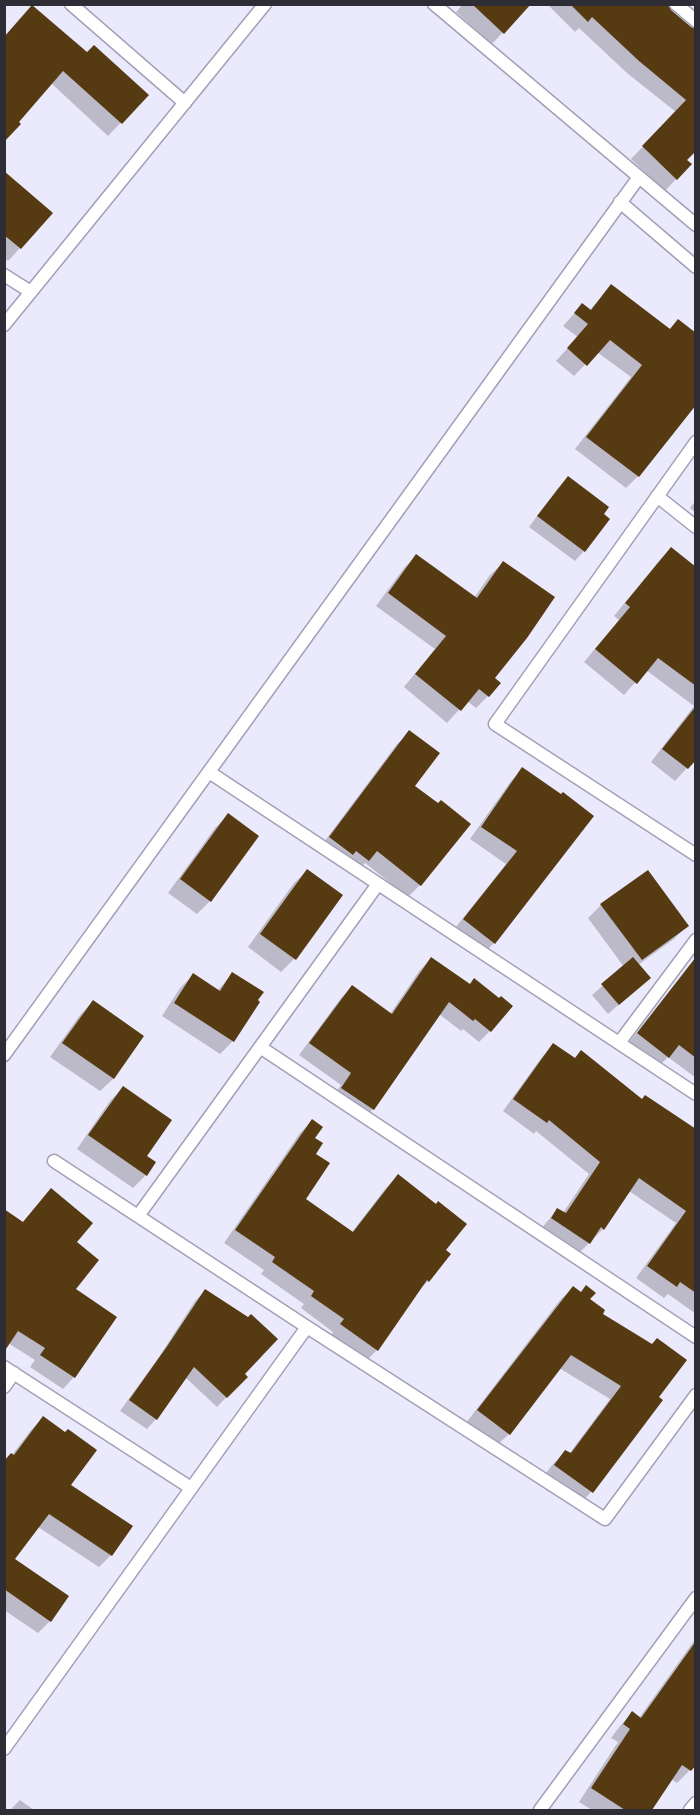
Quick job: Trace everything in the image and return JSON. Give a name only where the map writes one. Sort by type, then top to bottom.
[{"type":"street","points":[[71,4],[185,103]]},
{"type":"street","points":[[4,325],[265,4]]},
{"type":"street","points":[[434,4],[696,225]]},
{"type":"street","points":[[676,4],[696,21]]},
{"type":"street","points":[[4,1055],[639,177]]},
{"type":"street","points":[[620,202],[696,267]]},
{"type":"street","points":[[4,275],[31,292]]},
{"type":"street","points":[[696,442],[495,724],[696,855]]},
{"type":"street","points":[[657,496],[696,527]]},
{"type":"street","points":[[209,772],[696,1094]]},
{"type":"street","points":[[138,1216],[378,884]]},
{"type":"street","points":[[619,1043],[696,940]]},
{"type":"street","points":[[260,1047],[696,1337]]},
{"type":"street","points":[[54,1161],[605,1519],[696,1395]]},
{"type":"street","points":[[4,1749],[307,1327]]},
{"type":"street","points":[[4,1387],[9,1370],[192,1488]]},
{"type":"street","points":[[540,1810],[696,1598]]},
{"type":"street","points":[[690,1810],[696,1803]]},
{"type":"building","points":[[472,4],[531,4],[504,34]]},
{"type":"building","points":[[570,4],[668,4],[671,10],[696,29],[696,151],[687,160],[692,164],[677,180],[642,146],[686,100],[639,61],[592,17],[588,22]]},
{"type":"building","points":[[32,5],[87,52],[94,45],[149,95],[122,124],[63,71],[4,142],[4,37]]},
{"type":"building","points":[[4,171],[53,213],[21,249],[4,235]]},
{"type":"building","points":[[611,284],[670,329],[678,319],[696,333],[696,405],[639,477],[586,437],[642,365],[610,340],[587,366],[567,348],[588,324],[574,313],[582,303],[591,310]]},
{"type":"building","points":[[568,476],[609,507],[604,514],[610,519],[585,552],[537,516]]},
{"type":"building","points":[[671,547],[696,567],[696,686],[658,658],[637,684],[595,649],[630,607],[625,603]]},
{"type":"building","points":[[416,554],[477,598],[503,561],[555,597],[527,638],[495,678],[501,683],[489,697],[479,689],[461,711],[415,674],[446,636],[388,593]]},
{"type":"building","points":[[696,706],[696,760],[688,769],[662,749]]},
{"type":"building","points":[[409,730],[440,753],[415,786],[438,803],[441,800],[471,824],[421,886],[377,851],[369,861],[356,851],[353,855],[329,837]]},
{"type":"building","points":[[522,767],[561,794],[563,792],[594,816],[495,944],[463,919],[517,851],[481,827]]},
{"type":"building","points":[[228,813],[259,836],[211,902],[180,879]]},
{"type":"building","points":[[307,869],[343,895],[296,960],[260,934]]},
{"type":"building","points":[[648,870],[689,926],[642,960],[600,904]]},
{"type":"building","points":[[431,957],[470,984],[474,978],[513,1006],[491,1032],[449,1002],[374,1110],[341,1088],[351,1073],[309,1043],[352,985],[392,1014]]},
{"type":"building","points":[[633,957],[651,978],[619,1005],[601,984]]},
{"type":"building","points":[[696,957],[696,1058],[679,1045],[669,1058],[637,1033]]},
{"type":"building","points":[[232,972],[264,992],[234,1042],[174,1003],[193,973],[220,991]]},
{"type":"building","points":[[93,1000],[144,1036],[114,1079],[62,1043]]},
{"type":"building","points":[[553,1043],[575,1058],[581,1050],[642,1099],[645,1095],[696,1129],[696,1293],[680,1282],[677,1287],[647,1266],[686,1211],[639,1178],[604,1230],[601,1227],[590,1244],[551,1218],[557,1208],[566,1213],[600,1162],[549,1120],[547,1123],[513,1099]]},
{"type":"building","points":[[123,1086],[172,1120],[147,1156],[156,1162],[147,1176],[88,1135]]},
{"type":"building","points":[[312,1119],[323,1127],[315,1138],[323,1143],[316,1154],[330,1163],[306,1199],[353,1232],[398,1174],[436,1204],[438,1201],[467,1224],[446,1250],[451,1254],[429,1282],[427,1280],[378,1351],[340,1324],[344,1319],[311,1296],[314,1291],[272,1262],[275,1257],[235,1230]]},
{"type":"building","points":[[51,1188],[93,1223],[77,1242],[99,1260],[76,1289],[117,1317],[75,1378],[40,1355],[45,1348],[18,1331],[4,1352],[4,1209],[23,1222]]},
{"type":"building","points":[[586,1285],[596,1293],[590,1299],[605,1310],[603,1314],[652,1344],[657,1338],[687,1360],[659,1397],[663,1400],[593,1493],[554,1465],[565,1450],[571,1453],[621,1386],[571,1355],[510,1435],[477,1410],[573,1286],[581,1292]]},
{"type":"building","points":[[205,1289],[248,1317],[251,1314],[278,1339],[245,1374],[248,1377],[227,1398],[194,1367],[157,1420],[129,1400]]},
{"type":"building","points":[[43,1416],[65,1432],[68,1429],[97,1450],[71,1485],[133,1526],[112,1556],[49,1514],[15,1559],[69,1596],[51,1622],[4,1589],[4,1461],[11,1453],[14,1455]]},
{"type":"building","points":[[696,1641],[696,1765],[691,1771],[682,1765],[652,1810],[625,1810],[591,1788],[630,1729],[623,1724],[632,1711],[641,1718]]}]
